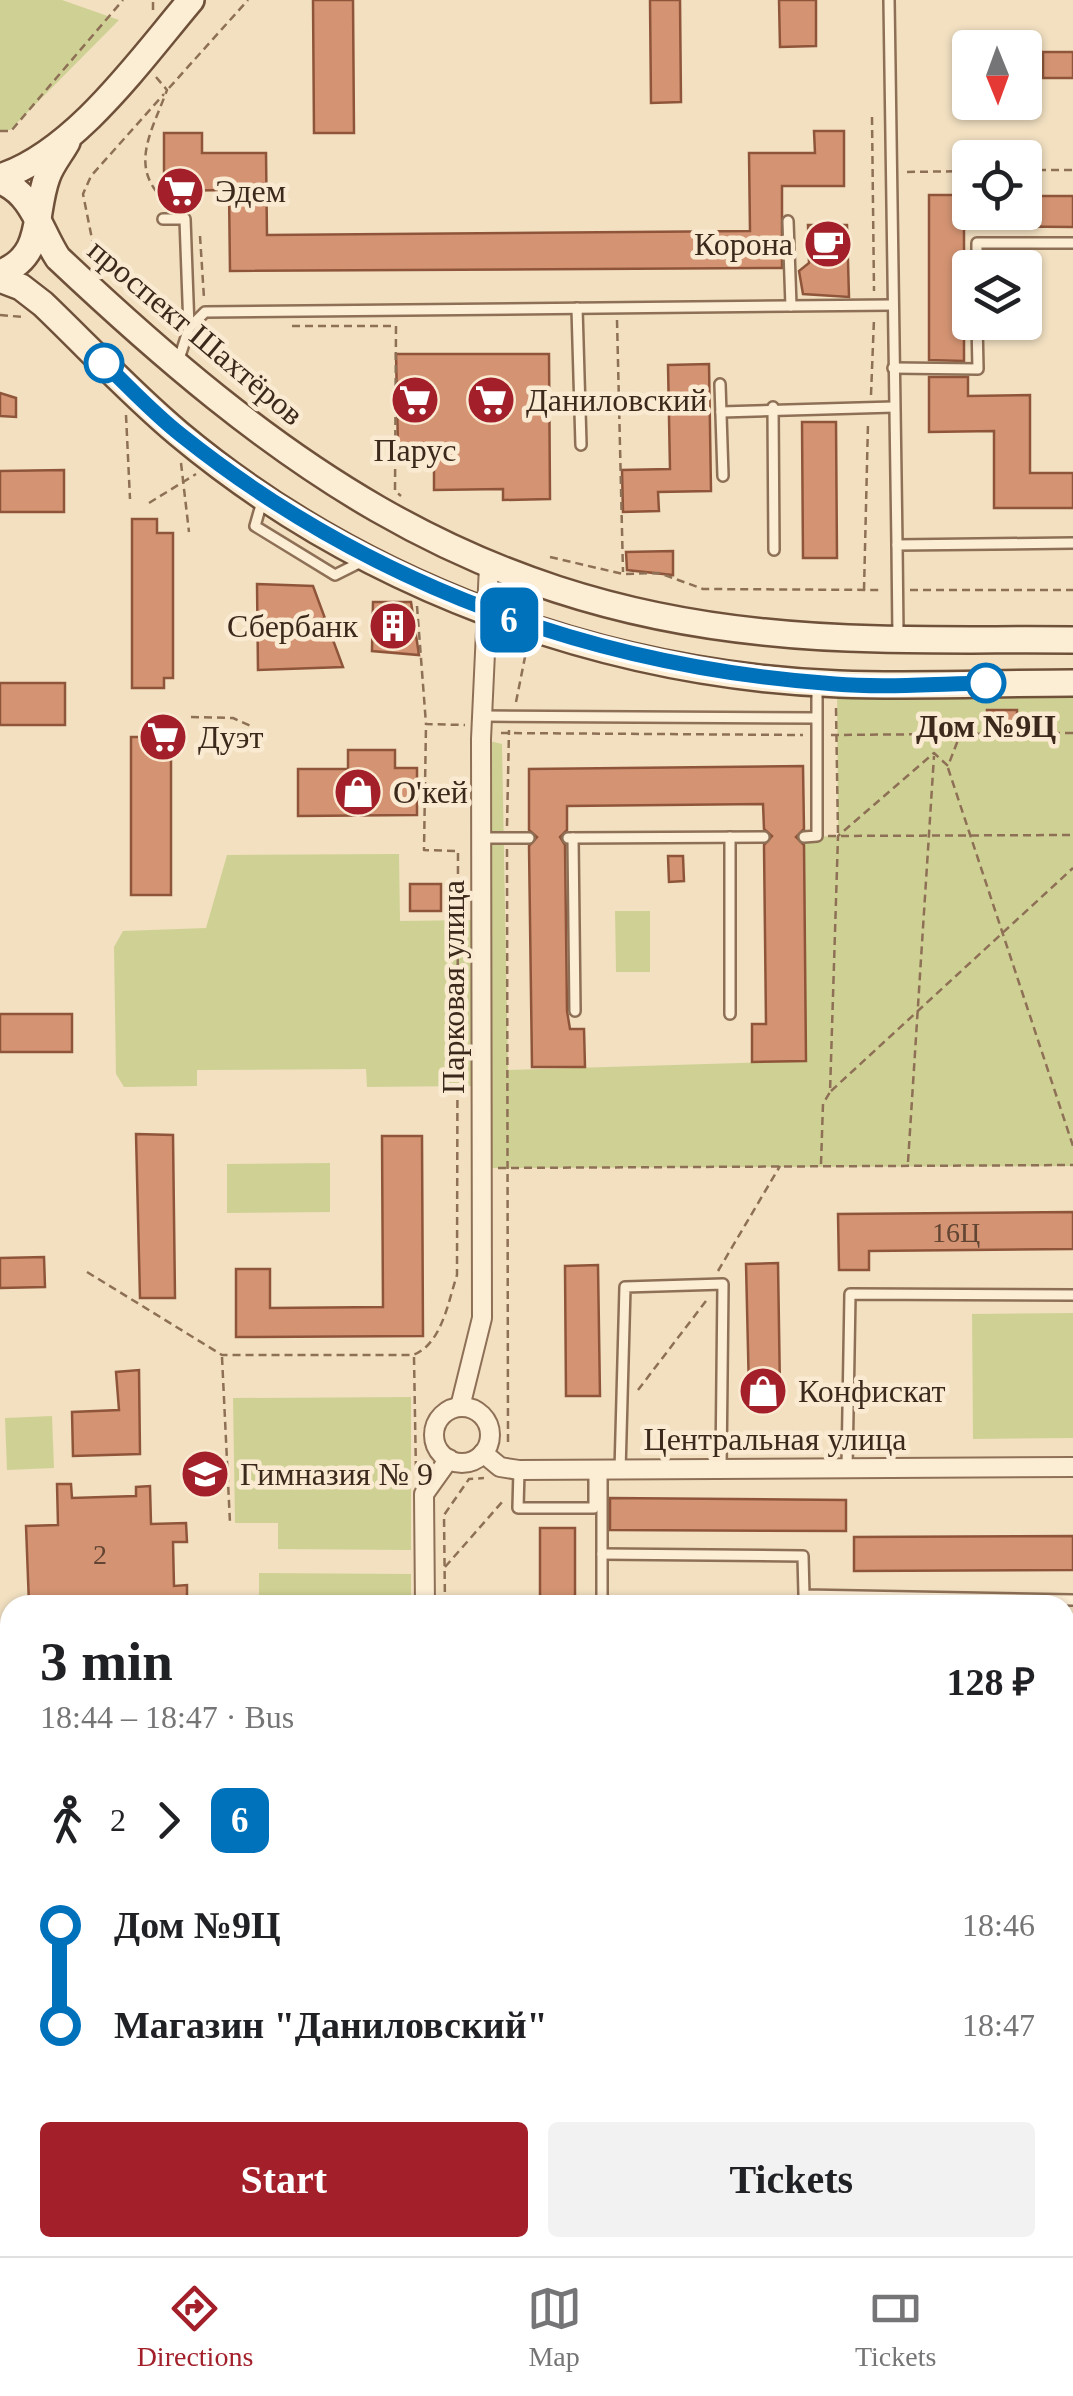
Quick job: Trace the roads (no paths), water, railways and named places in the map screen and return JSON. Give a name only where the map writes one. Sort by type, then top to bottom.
[{"type":"main road","points":[[192,0],[74,132],[47,177],[28,255],[0,276],[21,286],[42,304],[180,434],[264,495],[366,559],[486,612],[605,649],[682,666],[827,683],[1073,683]]},
{"type":"main road","points":[[0,179],[21,170],[74,132]]},
{"type":"main road","name":"проспект Шахтёров","points":[[0,179],[29,200],[37,225],[58,258],[247,426],[346,493],[489,566],[610,605],[687,622],[811,636],[1073,640]]},
{"type":"street","name":"Парковая улица","points":[[460,1407],[482,1318],[482,720],[489,566]]},
{"type":"street","points":[[460,1407],[478,1412],[488,1424],[490,1439],[483,1454],[467,1462],[448,1459],[440,1452],[434,1432],[444,1414],[460,1407]]},
{"type":"street","name":"Центральная улица","points":[[483,1454],[500,1467],[518,1470],[1073,1467]]},
{"type":"street","points":[[425,1595],[424,1494],[448,1459]]},
{"type":"lane","points":[[889,0],[898,639]]},
{"type":"lane","points":[[163,219],[185,219],[189,328],[177,365]]},
{"type":"lane","points":[[788,221],[791,306]]},
{"type":"lane","points":[[977,250],[977,243],[1073,243]]},
{"type":"lane","points":[[189,328],[205,312],[892,305]]},
{"type":"lane","points":[[578,308],[581,445]]},
{"type":"lane","points":[[894,368],[978,369],[977,340]]},
{"type":"lane","points":[[720,384],[724,476]]},
{"type":"lane","points":[[721,412],[774,407],[894,407]]},
{"type":"lane","points":[[774,407],[774,550]]},
{"type":"lane","points":[[898,545],[1073,544]]},
{"type":"lane","points":[[804,837],[816,836],[815,718],[827,683]]},
{"type":"lane","points":[[482,720],[815,718]]},
{"type":"lane","points":[[730,837],[730,1014]]},
{"type":"lane","points":[[575,1011],[570,838],[764,837]]},
{"type":"lane","points":[[483,838],[529,838]]},
{"type":"lane","points":[[602,1595],[605,1471],[625,1287],[722,1284],[722,1468]]},
{"type":"lane","points":[[847,1468],[850,1294],[1073,1295]]},
{"type":"lane","points":[[518,1470],[518,1508],[594,1508],[605,1471]]},
{"type":"lane","points":[[602,1554],[803,1556],[804,1595]]},
{"type":"place","name":"Эдем","points":[[180,191]]},
{"type":"place","name":"Корона","points":[[828,244]]},
{"type":"place","name":"Парус","points":[[415,400]]},
{"type":"place","name":"Даниловский","points":[[491,400]]},
{"type":"place","name":"Сбербанк","points":[[393,626]]},
{"type":"place","name":"Дом №9Ц","points":[[986,683]]},
{"type":"place","name":"Дуэт","points":[[163,737]]},
{"type":"place","name":"О'кей","points":[[358,792]]},
{"type":"place","name":"Конфискат","points":[[763,1391]]},
{"type":"place","name":"Гимназия № 9","points":[[205,1474]]}]
